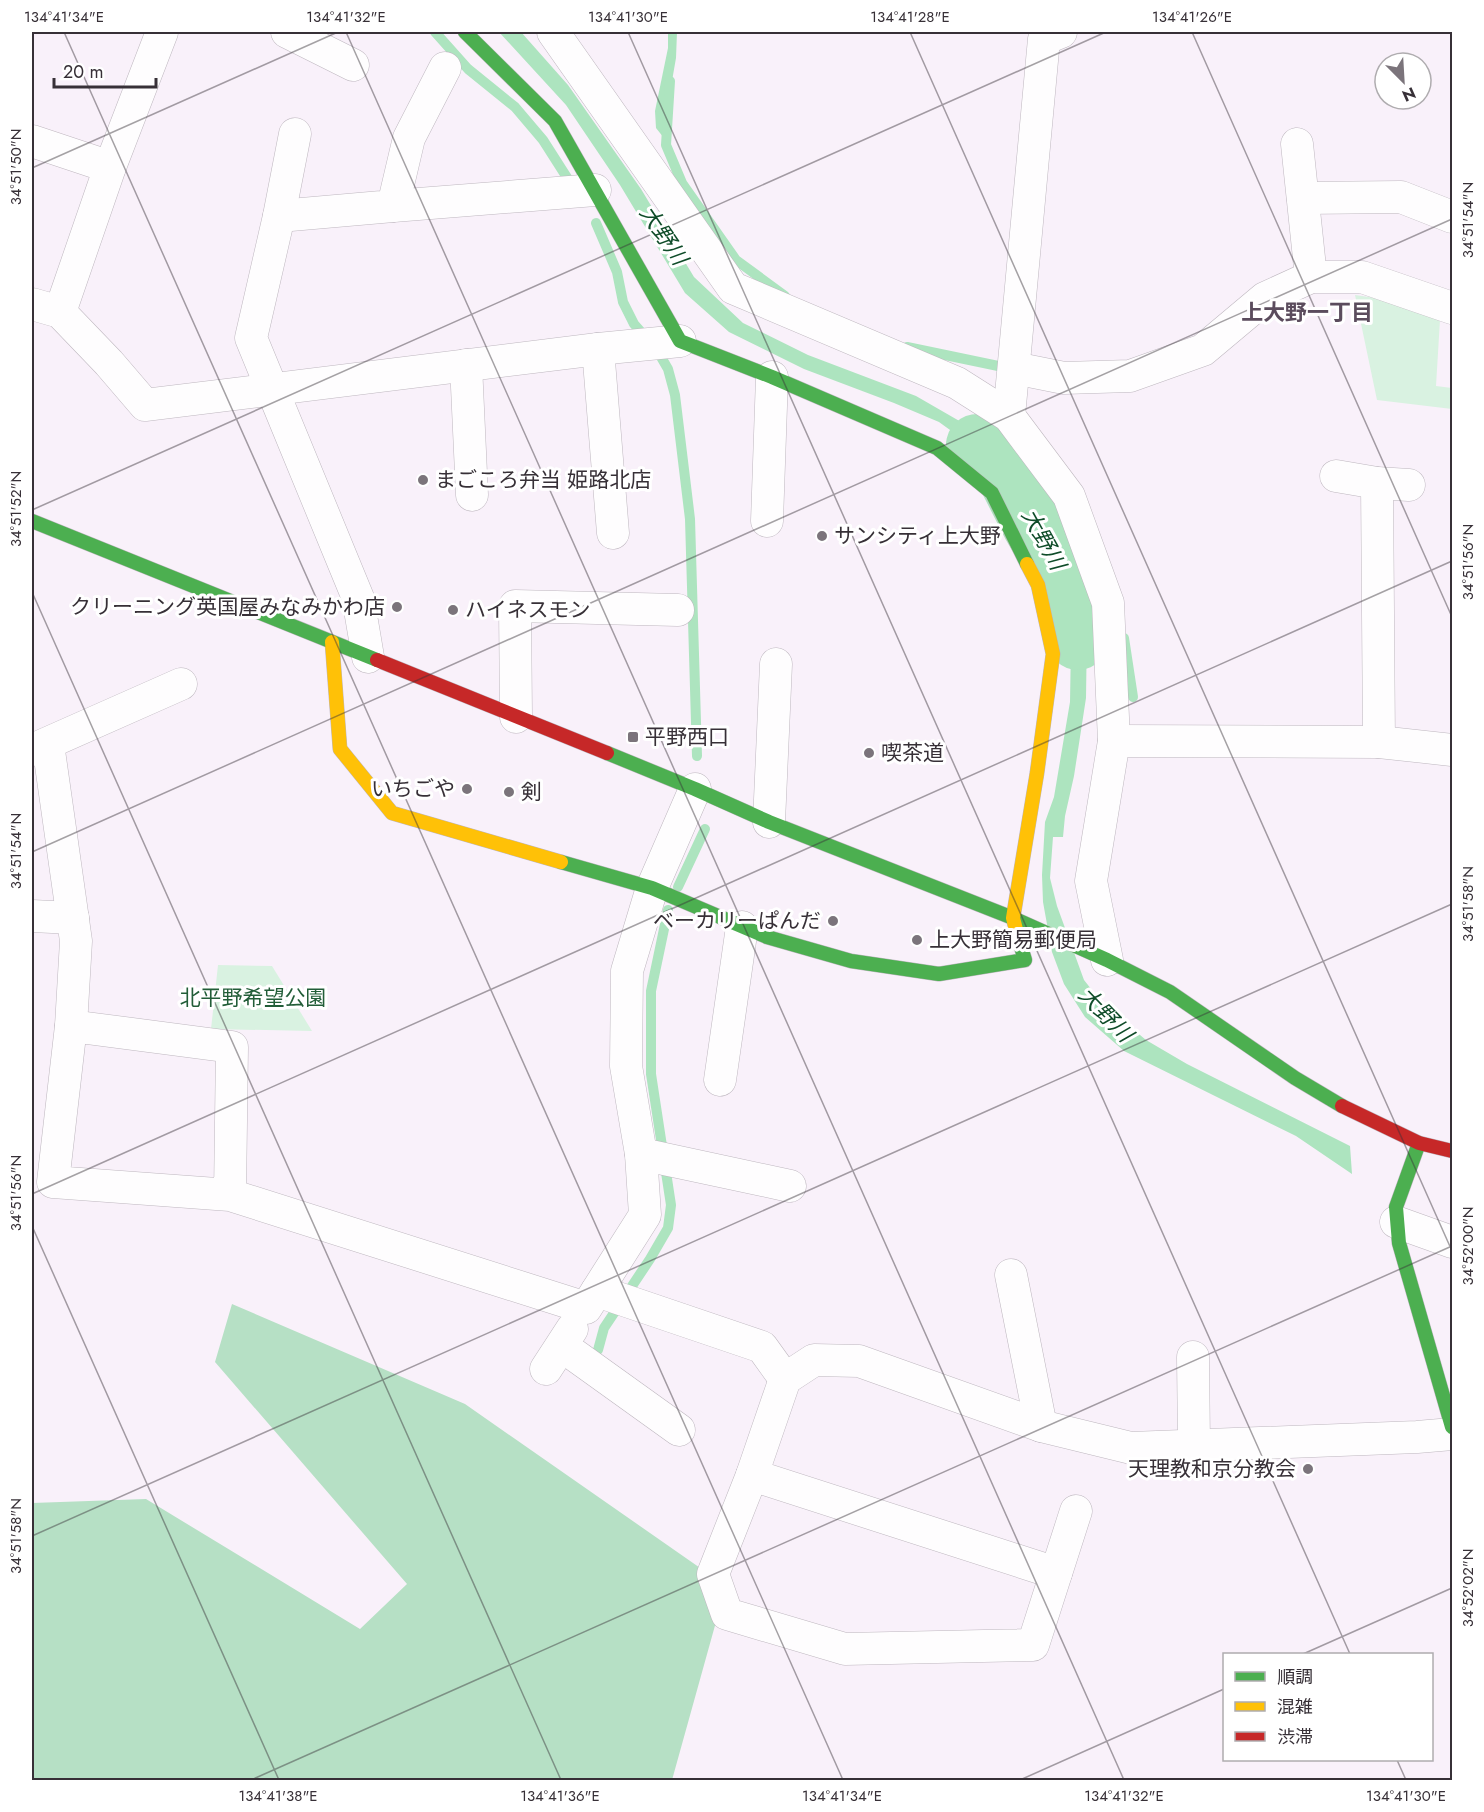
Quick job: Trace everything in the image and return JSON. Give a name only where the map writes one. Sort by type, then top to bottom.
[{"type":"street","points":[[162,32],[110,167],[46,308],[109,363],[144,405],[598,349],[680,342],[772,377],[937,448],[992,493],[1038,585],[1053,654],[1037,773],[1013,918],[1025,960],[939,974],[850,961],[767,937],[652,888],[392,813],[340,749],[332,642]]},
{"type":"street","points":[[287,32],[353,65]]},
{"type":"street","points":[[465,32],[555,122],[680,342]]},
{"type":"street","points":[[553,32],[733,288],[957,383],[1009,416],[1069,496],[1108,603],[1114,741],[1091,881],[1107,960]]},
{"type":"street","points":[[1009,416],[1044,39],[1061,32]]},
{"type":"street","points":[[393,206],[408,138],[444,68]]},
{"type":"street","points":[[295,134],[279,216],[250,338],[358,598],[368,657]]},
{"type":"street","points":[[32,141],[110,167]]},
{"type":"street","points":[[1298,144],[1311,277]]},
{"type":"street","points":[[279,216],[595,190]]},
{"type":"street","points":[[1303,198],[1401,197],[1452,217]]},
{"type":"street","points":[[1014,368],[1064,378],[1130,376],[1203,350],[1265,298],[1311,277],[1362,277],[1452,308]]},
{"type":"street","points":[[598,349],[613,533]]},
{"type":"street","points":[[466,365],[472,495]]},
{"type":"street","points":[[767,521],[772,377]]},
{"type":"street","points":[[1336,476],[1377,483],[1409,485]]},
{"type":"street","points":[[1377,483],[1378,742]]},
{"type":"street","points":[[32,521],[284,621],[695,789],[770,822],[1013,918],[1107,960],[1170,992],[1295,1078],[1354,1113],[1419,1143],[1452,1152]]},
{"type":"street","points":[[516,717],[515,606],[678,610]]},
{"type":"street","points":[[770,822],[776,664]]},
{"type":"street","points":[[182,684],[40,747],[76,940],[70,1026],[53,1182],[230,1195],[762,1347],[785,1379]]},
{"type":"street","points":[[1114,741],[1378,742],[1452,750]]},
{"type":"street","points":[[679,1430],[554,1358],[645,1215],[641,1154],[626,1066],[627,971],[652,888],[695,789]]},
{"type":"street","points":[[32,916],[73,918]]},
{"type":"street","points":[[720,1080],[742,927]]},
{"type":"street","points":[[70,1026],[232,1047],[230,1195]]},
{"type":"street","points":[[1419,1143],[1396,1207],[1396,1222],[1399,1243],[1452,1427]]},
{"type":"street","points":[[641,1154],[790,1186]]},
{"type":"street","points":[[1396,1222],[1452,1242]]},
{"type":"street","points":[[1011,1275],[1041,1426]]},
{"type":"street","points":[[1193,1357],[1194,1445]]},
{"type":"street","points":[[1076,1511],[1033,1645],[845,1649],[727,1614],[713,1574],[752,1475],[785,1379],[814,1360],[859,1361],[1041,1426],[1131,1448],[1452,1434]]},
{"type":"street","points":[[752,1475],[1056,1573]]},
{"type":"green space","points":[[1355,295],[1383,299],[1440,320],[1436,386],[1452,388],[1452,409],[1377,400]]},
{"type":"green space","name":"北平野希望公園","points":[[218,965],[272,966],[312,1031],[211,1029]]},
{"type":"shaded area","points":[[232,1304],[465,1404],[726,1586],[672,1780],[32,1780],[32,1503],[146,1499],[360,1629],[407,1584],[215,1362]]},
{"type":"water","points":[[499,32],[521,32],[568,85],[641,189],[694,277],[743,323],[808,355],[916,396],[975,430],[1003,452],[1021,473],[1052,522],[1067,554],[1081,597],[1087,628],[1086,698],[1063,837],[1053,837],[1050,878],[1057,906],[1084,980],[1103,1004],[1146,1040],[1187,1064],[1350,1146],[1352,1174],[1296,1136],[1124,1051],[1085,1017],[1064,984],[1052,952],[1043,902],[1042,875],[1045,822],[1054,797],[1070,702],[1069,601],[1053,560],[1027,512],[1006,480],[968,443],[939,422],[804,369],[729,332],[685,293],[620,185],[566,105]]},
{"type":"water","points":[[668,32],[677,32],[676,58],[664,138],[656,128],[655,111],[668,48]]},
{"type":"waterway","points":[[435,32],[468,69],[515,107],[543,140],[573,187]]},
{"type":"waterway","points":[[670,81],[666,145],[682,183],[736,260],[785,296]]},
{"type":"waterway","points":[[596,223],[617,272],[623,302],[634,324],[657,350],[668,369],[675,395],[690,519],[697,756]]},
{"type":"waterway","points":[[907,347],[1003,367]]},
{"type":"waterway","name":"大野川","points":[[977,445],[1001,462],[1032,523],[1077,600],[1078,639]]},
{"type":"waterway","points":[[1124,638],[1133,697]]},
{"type":"waterway","points":[[678,887],[705,829]]},
{"type":"waterway","points":[[598,1350],[604,1328],[668,1228],[671,1205],[651,1074],[651,991],[668,910]]},
{"type":"traffic: fast","points":[[465,32],[555,121],[680,341],[772,377],[937,448],[992,493],[1027,564]]},
{"type":"traffic: fast","points":[[32,521],[377,660]]},
{"type":"traffic: fast","points":[[607,753],[769,822],[1013,918],[1107,960],[1170,992],[1295,1078],[1342,1106]]},
{"type":"traffic: fast","points":[[561,862],[652,888],[767,937],[851,961],[939,974],[1025,960],[1018,937]]},
{"type":"traffic: fast","points":[[1419,1143],[1396,1207],[1399,1243],[1452,1427]]},
{"type":"traffic: slow","points":[[1018,937],[1013,918],[1037,773],[1053,654],[1038,585],[1027,564]]},
{"type":"traffic: slow","points":[[332,642],[340,749],[392,813],[561,862]]},
{"type":"traffic: jam","points":[[377,660],[607,753]]},
{"type":"traffic: jam","points":[[1342,1106],[1419,1143],[1452,1151]]},
{"type":"place","name":"まごころ弁当 姫路北店","points":[[423,480]]},
{"type":"place","name":"サンシティ上大野","points":[[822,536]]},
{"type":"place","name":"クリーニング英国屋みなみかわ店","points":[[397,607]]},
{"type":"place","name":"ハイネスモン","points":[[453,610]]},
{"type":"place","name":"平野西口","points":[[633,737]]},
{"type":"place","name":"喫茶道","points":[[869,753]]},
{"type":"place","name":"いちごや","points":[[467,789]]},
{"type":"place","name":"剣","points":[[509,792]]},
{"type":"place","name":"ベーカリーぱんだ","points":[[833,921]]},
{"type":"place","name":"上大野簡易郵便局","points":[[917,940]]},
{"type":"place","name":"天理教和京分教会","points":[[1308,1469]]},
{"type":"district","name":"上大野一丁目","points":[[1307,312]]}]
